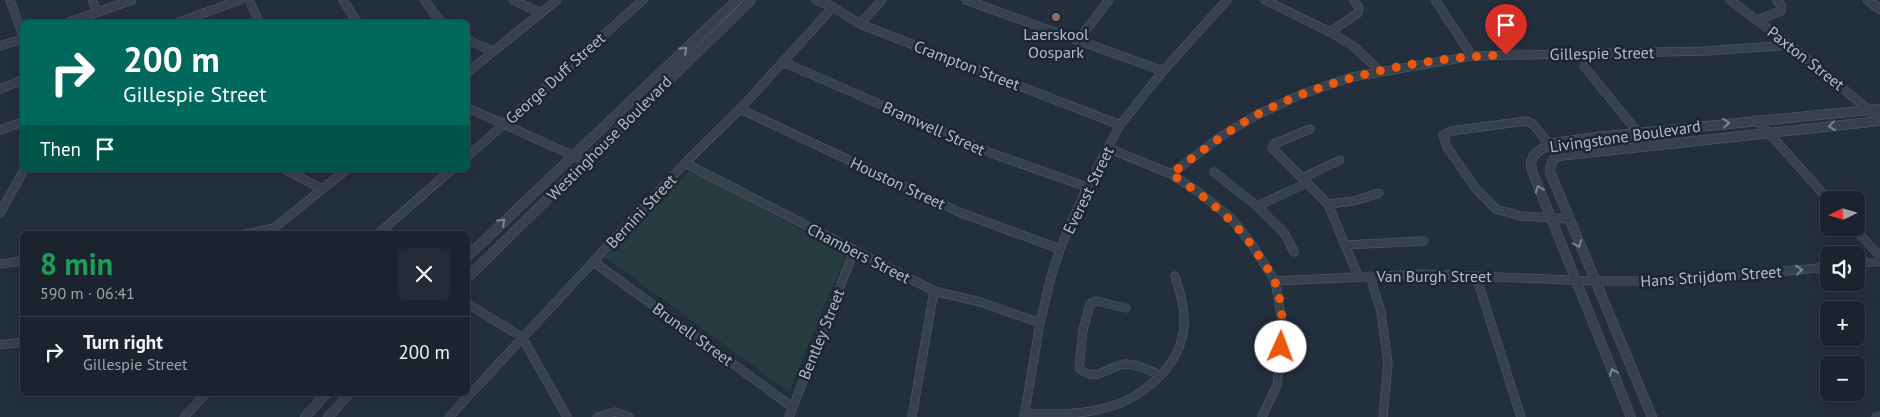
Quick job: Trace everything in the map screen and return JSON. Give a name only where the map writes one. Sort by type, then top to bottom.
[{"type":"street","points":[[10,0],[20,28]]},
{"type":"street","points":[[92,0],[97,12]]},
{"type":"street","points":[[75,20],[132,0]]},
{"type":"street","points":[[185,20],[240,0]]},
{"type":"street","points":[[249,0],[258,20]]},
{"type":"street","points":[[343,0],[356,20]]},
{"type":"street","points":[[424,0],[439,20]]},
{"type":"street","points":[[513,0],[541,13]]},
{"type":"street","points":[[470,70],[558,0]]},
{"type":"street","name":"George Duff Street","points":[[470,154],[643,0]]},
{"type":"street","name":"Westinghouse Boulevard","points":[[470,254],[737,0]]},
{"type":"street","name":"Westinghouse Boulevard","points":[[470,275],[751,0]]},
{"type":"street","name":"Crampton Street","points":[[816,0],[833,7],[860,24],[1120,125]]},
{"type":"street","points":[[860,24],[882,0]]},
{"type":"street","points":[[966,0],[1163,71]]},
{"type":"street","points":[[1078,40],[1109,0]]},
{"type":"street","name":"Everest Street","points":[[1024,415],[1040,322],[1060,249],[1087,187],[1120,125],[1163,71],[1227,0]]},
{"type":"street","points":[[1265,0],[1330,32],[1353,46],[1380,71]]},
{"type":"street","points":[[1330,32],[1358,12],[1359,8],[1354,0]]},
{"type":"street","points":[[1434,0],[1472,56]]},
{"type":"street","name":"Paxton Street","points":[[1730,0],[1875,109],[1880,120]]},
{"type":"street","points":[[1757,20],[1781,11],[1781,5],[1776,0]]},
{"type":"street","points":[[1868,0],[1880,9]]},
{"type":"street","name":"Bernini Street","points":[[470,395],[685,163],[740,109],[833,7]]},
{"type":"street","points":[[0,46],[20,40]]},
{"type":"street","points":[[470,41],[493,51]]},
{"type":"street","name":"Gillespie Street","points":[[1171,174],[1224,135],[1266,110],[1335,82],[1380,71],[1472,56],[1706,51],[1790,45]]},
{"type":"street","name":"Bramwell Street","points":[[783,62],[992,154],[1087,187]]},
{"type":"street","points":[[1584,66],[1648,146]]},
{"type":"street","points":[[0,89],[20,81]]},
{"type":"street","points":[[470,109],[585,161]]},
{"type":"street","name":"Houston Street","points":[[740,109],[960,212],[1060,249]]},
{"type":"street","name":"Livingstone Boulevard","points":[[1631,417],[1532,170],[1531,162],[1540,148],[1548,144],[1638,133],[1875,109]]},
{"type":"street","points":[[1558,156],[1533,124],[1520,120],[1445,133],[1443,138],[1490,206],[1503,212],[1568,219]]},
{"type":"street","points":[[1757,120],[1821,191]]},
{"type":"street","name":"Livingstone Boulevard","points":[[1652,417],[1568,219],[1549,167],[1552,160],[1558,156],[1880,120]]},
{"type":"street","points":[[0,130],[20,123]]},
{"type":"street","points":[[1310,129],[1274,144],[1272,146],[1273,150],[1328,204],[1358,276]]},
{"type":"street","points":[[1108,148],[1171,174],[1197,191],[1230,218],[1253,246],[1275,281],[1283,327],[1277,385],[1262,417]]},
{"type":"street","points":[[1257,206],[1340,160]]},
{"type":"street","name":"Chambers Street","points":[[685,163],[934,291],[980,302],[1040,322]]},
{"type":"street","points":[[0,213],[23,172]]},
{"type":"street","points":[[290,172],[322,189]]},
{"type":"street","points":[[260,231],[274,228],[343,172]]},
{"type":"street","points":[[381,231],[449,172]]},
{"type":"street","points":[[1214,172],[1257,206],[1285,234],[1294,252]]},
{"type":"street","points":[[1328,204],[1354,202],[1379,193]]},
{"type":"street","points":[[1861,236],[1880,256]]},
{"type":"street","name":"Van Burgh Street","points":[[1345,245],[1424,241]]},
{"type":"street","name":"Bentley Street","points":[[789,417],[854,251]]},
{"type":"street","points":[[0,264],[20,261]]},
{"type":"street","points":[[1865,263],[1880,261]]},
{"type":"street","name":"Brunell Street","points":[[594,262],[792,406]]},
{"type":"street","name":"Hans Strijdom Street","points":[[1594,281],[1724,278],[1820,268]]},
{"type":"street","points":[[1024,415],[1068,414],[1094,411],[1120,404],[1138,394],[1160,375],[1176,352],[1184,327],[1184,303],[1175,276]]},
{"type":"street","name":"Van Burgh Street","points":[[1275,281],[1358,276],[1476,276],[1594,281]]},
{"type":"street","points":[[1370,276],[1381,312],[1388,363],[1383,417]]},
{"type":"street","points":[[1476,276],[1521,417]]},
{"type":"street","points":[[912,417],[934,291]]},
{"type":"street","points":[[1126,308],[1097,301],[1090,304],[1083,330],[1079,368],[1086,375],[1092,376],[1124,364],[1160,375]]},
{"type":"street","points":[[470,305],[522,337],[567,417]]},
{"type":"street","points":[[0,345],[20,342]]},
{"type":"street","points":[[184,417],[204,396]]},
{"type":"street","points":[[305,417],[324,396]]},
{"type":"street","points":[[328,417],[347,396]]},
{"type":"street","name":"Bernini Street","points":[[450,417],[469,396]]},
{"type":"street","points":[[597,417],[614,412],[629,417]]},
{"type":"green space","points":[[690,170],[846,254],[789,392],[605,257]]},
{"type":"place","name":"Laerskool Oospark","points":[[1056,17]]},
{"type":"route","points":[[1281,347],[1283,327],[1275,281],[1253,246],[1230,218],[1197,191],[1171,174],[1224,135],[1266,110],[1335,82],[1380,71],[1472,56],[1506,55]]}]
